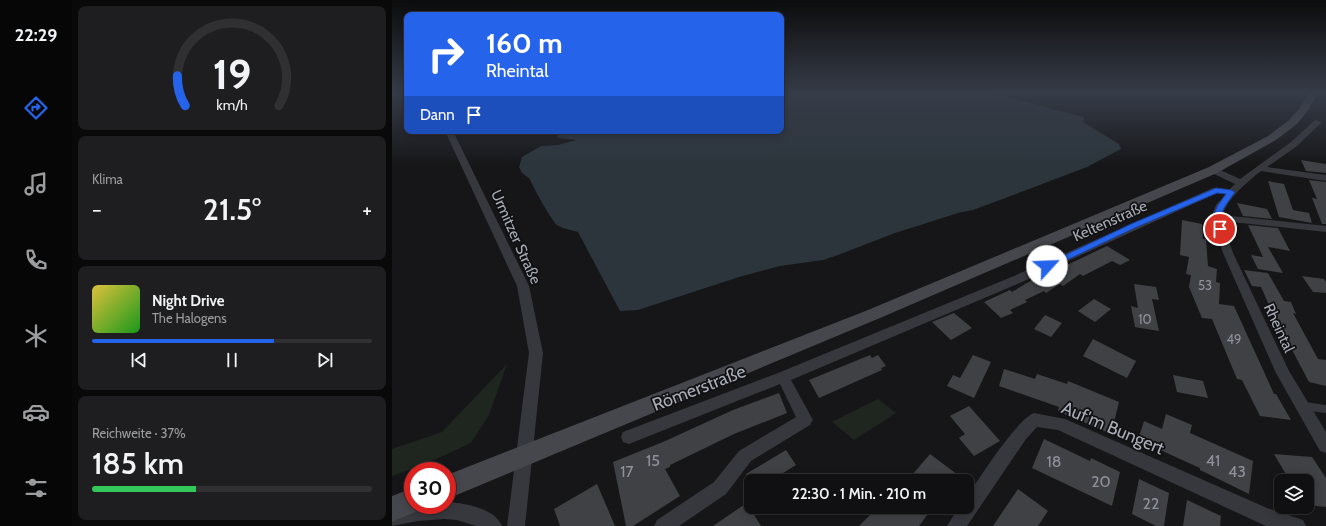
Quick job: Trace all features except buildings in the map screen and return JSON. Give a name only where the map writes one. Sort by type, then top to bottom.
[{"type":"street","points":[[456,483],[874,314],[1213,170],[1272,138],[1295,118]]},
{"type":"street","points":[[1318,122],[1294,144],[1259,168],[1231,192],[1222,205],[1216,218],[1326,229]]},
{"type":"street","name":"Urmitzer Straße","points":[[450,134],[523,286],[536,353],[516,526]]},
{"type":"street","points":[[1259,168],[1326,178]]},
{"type":"street","points":[[1213,170],[1241,183]]},
{"type":"street","name":"Keltenstraße","points":[[892,330],[1018,279],[1216,190],[1231,192]]},
{"type":"street","name":"Rheintal","points":[[1216,218],[1243,291],[1283,373],[1326,446]]},
{"type":"street","name":"Römerstraße","points":[[629,437],[783,377],[892,330]]},
{"type":"street","points":[[663,526],[720,488],[745,456],[805,420],[783,377]]},
{"type":"street","name":"Auf'm Bungert","points":[[956,526],[1021,434],[1034,420],[1060,424],[1266,517],[1298,526]]},
{"type":"street","points":[[392,508],[404,503]]},
{"type":"street","points":[[392,517],[452,510],[481,517],[493,526]]},
{"type":"lane","points":[[1302,406],[1326,409]]},
{"type":"shaded area","points":[[784,118],[1084,118],[1083,122],[1119,144],[1121,149],[1087,167],[1016,194],[973,210],[958,213],[895,233],[823,260],[780,266],[739,277],[638,310],[620,311],[578,232],[557,225],[542,203],[530,179],[522,173],[519,167],[522,157],[541,146],[558,145],[576,140],[557,138],[559,134],[784,134]]},
{"type":"shaded area","points":[[507,364],[489,415],[471,443],[430,462],[404,462],[404,472],[392,476],[392,449],[442,432]]},
{"type":"shaded area","points":[[878,399],[896,413],[854,440],[832,422]]},
{"type":"route","points":[[1047,266],[1216,190],[1231,192],[1222,205],[1216,218],[1220,229]]}]
